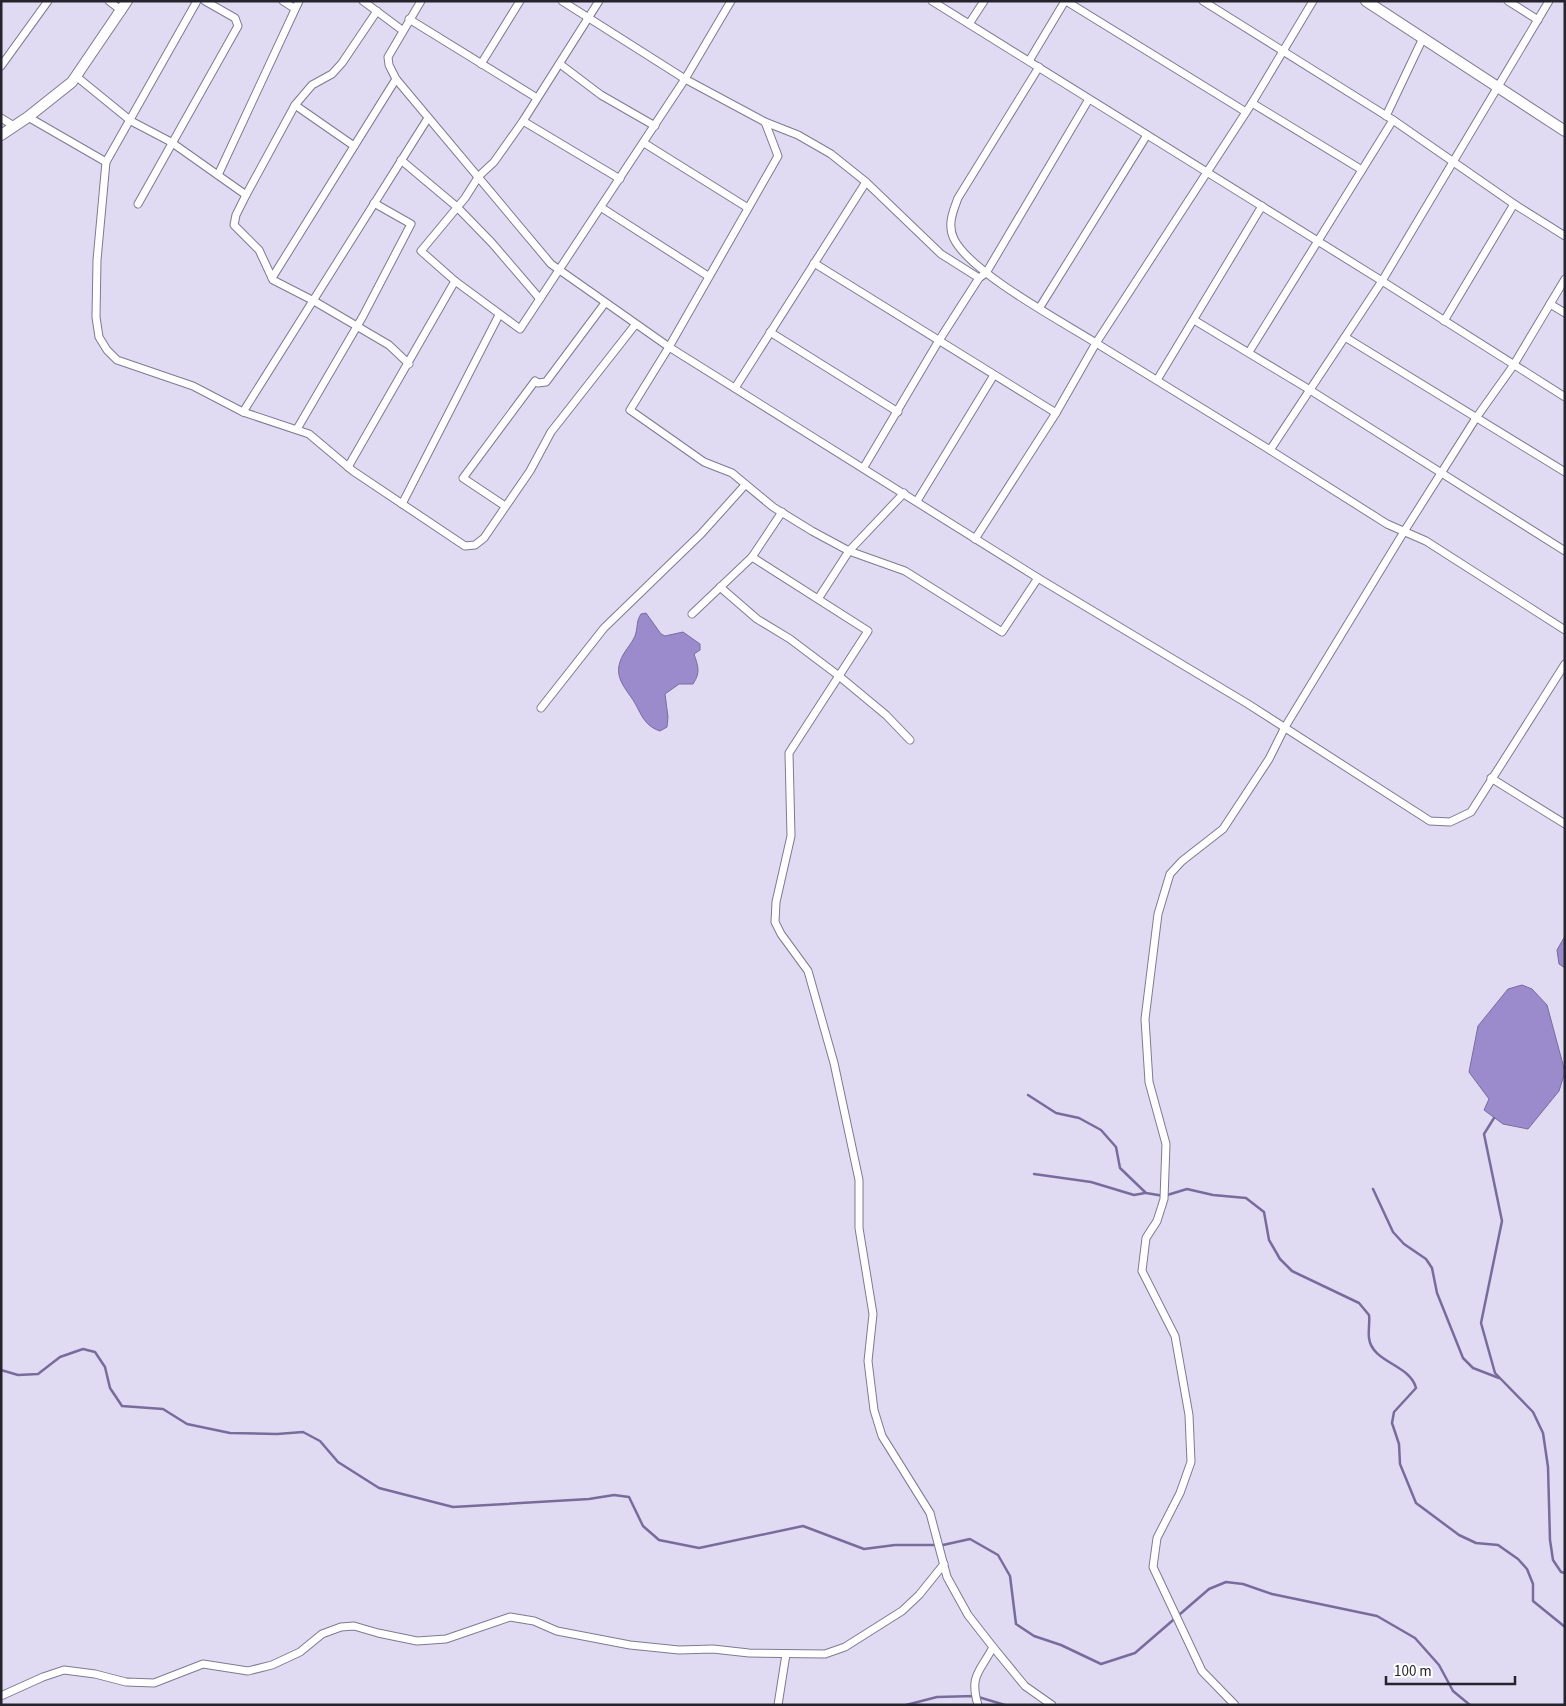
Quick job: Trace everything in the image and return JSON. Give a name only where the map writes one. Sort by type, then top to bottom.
[{"type":"street","points":[[109,1],[122,11]]},
{"type":"street","points":[[1,135],[28,117],[76,76],[127,1]]},
{"type":"street","points":[[197,1],[131,121],[106,162],[97,260],[97,329],[103,344],[118,360],[200,389],[243,412],[297,429],[317,439],[348,467],[465,546],[475,545],[484,538],[530,471],[551,432],[635,325]]},
{"type":"street","points":[[138,204],[238,26],[235,18],[205,1]]},
{"type":"street","points":[[283,1],[294,8]]},
{"type":"street","points":[[218,175],[294,8],[299,1]]},
{"type":"street","points":[[363,1],[402,30]]},
{"type":"street","points":[[421,1],[402,30],[388,61],[396,79],[534,244],[560,272],[669,348],[864,467],[1038,578],[1285,727],[1430,820],[1450,822],[1471,812],[1565,664]]},
{"type":"street","points":[[481,64],[520,1]]},
{"type":"street","points":[[562,1],[685,79],[765,122],[798,135],[831,154],[866,182],[940,254],[979,278]]},
{"type":"street","points":[[599,1],[523,121],[494,162],[479,176],[465,198],[421,251],[455,281],[520,329],[602,208],[685,79],[732,1]]},
{"type":"street","points":[[932,1],[1030,60],[1089,99],[1565,397]]},
{"type":"street","points":[[969,24],[984,1]]},
{"type":"street","points":[[1030,60],[1066,1],[1246,112]]},
{"type":"street","points":[[1203,1],[1393,120],[1514,204],[1565,236]]},
{"type":"street","points":[[975,539],[1056,413],[1096,343],[1252,103],[1313,1]]},
{"type":"street","points":[[1366,1],[1497,88],[1564,129]]},
{"type":"street","points":[[1508,1],[1538,20]]},
{"type":"street","points":[[1270,450],[1382,281],[1549,1]]},
{"type":"street","points":[[1,66],[46,2]]},
{"type":"street","points":[[376,11],[342,63],[332,74],[312,85],[295,105],[246,195],[236,216],[235,228],[259,250],[272,278],[388,345],[409,364]]},
{"type":"street","points":[[410,19],[537,98]]},
{"type":"street","points":[[1386,116],[1423,38]]},
{"type":"street","points":[[560,64],[601,95],[654,126]]},
{"type":"street","points":[[1040,67],[958,198],[950,216],[953,237],[965,255],[986,273],[1096,343],[1387,524],[1405,530],[1426,541],[1565,630]]},
{"type":"street","points":[[76,76],[131,121],[172,142],[246,195]]},
{"type":"street","points":[[272,278],[396,79]]},
{"type":"street","points":[[864,467],[938,342],[979,278],[986,273],[1089,99]]},
{"type":"street","points":[[1252,103],[1362,170]]},
{"type":"street","points":[[295,105],[354,146]]},
{"type":"street","points":[[28,117],[106,162]]},
{"type":"street","points":[[1,118],[14,126]]},
{"type":"street","points":[[243,412],[428,118]]},
{"type":"street","points":[[1249,352],[1393,120]]},
{"type":"street","points":[[523,121],[620,180]]},
{"type":"street","points":[[765,122],[778,156],[708,276],[669,348],[630,410],[704,462],[732,474],[782,512],[849,551],[905,571],[1002,632],[1038,578]]},
{"type":"street","points":[[1040,307],[1147,135]]},
{"type":"street","points":[[644,143],[748,208]]},
{"type":"street","points":[[401,160],[457,206],[540,299]]},
{"type":"street","points":[[734,388],[866,182]]},
{"type":"street","points":[[297,429],[357,326],[411,224],[374,203]]},
{"type":"street","points":[[1444,321],[1514,204]]},
{"type":"street","points":[[1157,380],[1262,206]]},
{"type":"street","points":[[602,208],[708,276]]},
{"type":"street","points":[[814,263],[938,342],[1056,413]]},
{"type":"street","points":[[1235,1705],[1202,1671],[1153,1568],[1157,1538],[1180,1494],[1191,1462],[1189,1415],[1175,1336],[1142,1271],[1146,1238],[1157,1221],[1164,1200],[1166,1144],[1148,1082],[1145,1019],[1158,914],[1170,874],[1182,861],[1224,829],[1269,759],[1285,727],[1405,530],[1476,418],[1513,366],[1565,279]]},
{"type":"street","points":[[348,467],[409,364],[455,281]]},
{"type":"street","points":[[505,506],[463,478],[535,381],[538,383],[546,382],[605,303]]},
{"type":"street","points":[[1550,304],[1565,313]]},
{"type":"street","points":[[402,504],[499,315]]},
{"type":"street","points":[[1194,320],[1249,352],[1565,551]]},
{"type":"street","points":[[770,332],[898,412]]},
{"type":"street","points":[[1345,337],[1565,472]]},
{"type":"street","points":[[917,501],[994,376]]},
{"type":"street","points":[[541,708],[604,628],[701,534],[745,485]]},
{"type":"street","points":[[818,599],[849,551],[904,493]]},
{"type":"street","points":[[692,614],[752,557],[782,512]]},
{"type":"street","points":[[752,557],[868,631],[789,753],[791,836],[776,902],[775,922],[781,934],[808,971],[834,1064],[859,1180],[859,1228],[873,1314],[868,1361],[874,1410],[882,1436],[930,1513],[947,1577],[968,1615],[1025,1686],[1052,1705]]},
{"type":"street","points":[[720,587],[757,619],[790,639],[840,676],[886,715],[910,740]]},
{"type":"street","points":[[1491,778],[1562,822],[1565,814]]},
{"type":"street","points":[[1,1696],[43,1677],[64,1670],[95,1674],[126,1682],[154,1683],[203,1664],[248,1671],[272,1665],[300,1652],[322,1634],[341,1627],[354,1626],[418,1641],[446,1639],[510,1617],[534,1621],[557,1631],[630,1645],[679,1650],[713,1649],[748,1654],[825,1654],[844,1647],[902,1612],[919,1595],[944,1564]]},
{"type":"street","points":[[978,1705],[973,1688],[975,1675],[993,1647]]},
{"type":"street","points":[[778,1705],[786,1654]]},
{"type":"shaded area","points":[[646,613],[661,634],[665,636],[683,632],[700,644],[700,650],[694,654],[698,666],[696,680],[693,684],[679,684],[665,694],[668,717],[667,727],[660,731],[649,725],[642,717],[619,677],[621,658],[635,636],[639,617],[641,614]]},
{"type":"shaded area","points":[[1565,936],[1565,968],[1559,964],[1557,950]]},
{"type":"shaded area","points":[[1522,985],[1532,989],[1547,1005],[1565,1072],[1559,1091],[1528,1129],[1503,1124],[1484,1110],[1489,1099],[1469,1072],[1478,1026],[1508,989]]},
{"type":"waterway","points":[[1028,1095],[1056,1113],[1079,1118],[1101,1130],[1116,1147],[1120,1168],[1146,1193],[1164,1196],[1187,1189],[1213,1195],[1246,1198],[1264,1212],[1269,1240],[1280,1259],[1292,1271],[1359,1303],[1369,1315],[1369,1338],[1372,1346],[1377,1353],[1407,1374],[1416,1388],[1394,1412],[1392,1423],[1399,1444],[1400,1464],[1416,1503],[1459,1535],[1476,1543],[1498,1545],[1518,1559],[1527,1569],[1533,1584],[1533,1601],[1565,1627]]},
{"type":"waterway","points":[[1494,1118],[1484,1134],[1502,1221],[1481,1323],[1495,1373],[1533,1412],[1543,1433],[1548,1467],[1550,1540],[1553,1560],[1561,1572],[1565,1573]]},
{"type":"waterway","points":[[1034,1174],[1091,1182],[1134,1195],[1145,1193]]},
{"type":"waterway","points":[[1373,1189],[1393,1232],[1404,1244],[1426,1259],[1432,1268],[1437,1293],[1463,1358],[1473,1368],[1499,1378]]},
{"type":"waterway","points":[[1,1370],[18,1375],[38,1374],[60,1357],[83,1349],[95,1352],[105,1367],[110,1388],[122,1406],[163,1409],[187,1424],[230,1433],[277,1434],[303,1432],[320,1441],[338,1462],[379,1488],[453,1507],[589,1499],[614,1495],[629,1497],[643,1526],[659,1540],[699,1548],[803,1526],[864,1549],[895,1545],[943,1545],[970,1539],[998,1555],[1010,1576],[1016,1624],[1034,1636],[1061,1645],[1101,1664],[1135,1653],[1209,1589],[1226,1582],[1243,1584],[1272,1594],[1377,1616],[1415,1638],[1439,1665],[1453,1691],[1470,1705]]},
{"type":"waterway","points":[[906,1705],[937,1697],[975,1696],[1005,1705]]}]
